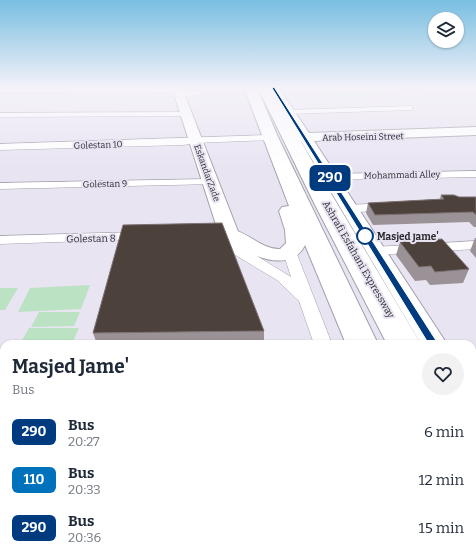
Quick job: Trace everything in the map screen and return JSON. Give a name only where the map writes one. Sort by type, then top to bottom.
[{"type":"main road","name":"EskandarZade","points":[[186,114],[229,234]]},
{"type":"main road","points":[[259,114],[289,187],[357,340]]},
{"type":"main road","name":"Ashrafi Esfahani Expressway","points":[[283,114],[299,138],[406,340]]},
{"type":"main road","points":[[289,114],[299,138],[329,177],[431,340]]},
{"type":"main road","name":"Arab Hoseini Street","points":[[299,138],[476,131]]},
{"type":"main road","name":"Arab Hoseini Street","points":[[299,138],[476,134]]},
{"type":"main road","points":[[229,234],[265,253],[280,254],[290,252],[295,247],[296,241],[286,203],[289,187]]},
{"type":"street","points":[[0,115],[161,114]]},
{"type":"street","name":"Golestan 10","points":[[0,148],[268,138]]},
{"type":"street","name":"Mohammadi Alley","points":[[329,177],[476,174]]},
{"type":"street","name":"Golestan 9","points":[[0,186],[210,182]]},
{"type":"street","points":[[348,209],[400,207]]},
{"type":"street","points":[[206,235],[229,234],[232,245],[237,250],[282,277],[306,299]]},
{"type":"street","name":"Golestan 8","points":[[0,240],[150,236]]},
{"type":"street","points":[[375,251],[476,245]]},
{"type":"street","points":[[290,252],[321,340]]},
{"type":"lane","points":[[266,114],[371,340]]},
{"type":"lane","points":[[273,114],[318,205],[390,340]]},
{"type":"green space","points":[[90,285],[81,309],[18,312],[30,288]]},
{"type":"green space","points":[[0,288],[18,288],[5,310],[0,310]]},
{"type":"green space","points":[[39,312],[80,312],[74,326],[31,327]]},
{"type":"green space","points":[[29,328],[79,328],[74,340],[22,340]]},
{"type":"building","points":[[441,195],[476,197],[476,215],[473,212],[375,215],[368,203],[444,199]]},
{"type":"building","points":[[222,223],[264,331],[93,333],[123,225]]},
{"type":"building","points":[[442,239],[469,269],[435,272],[431,266],[419,267],[400,242]]},
{"type":"bus line","name":"290","points":[[290,114],[431,340]]},
{"type":"place","name":"Masjed Jame'","points":[[365,236]]}]
